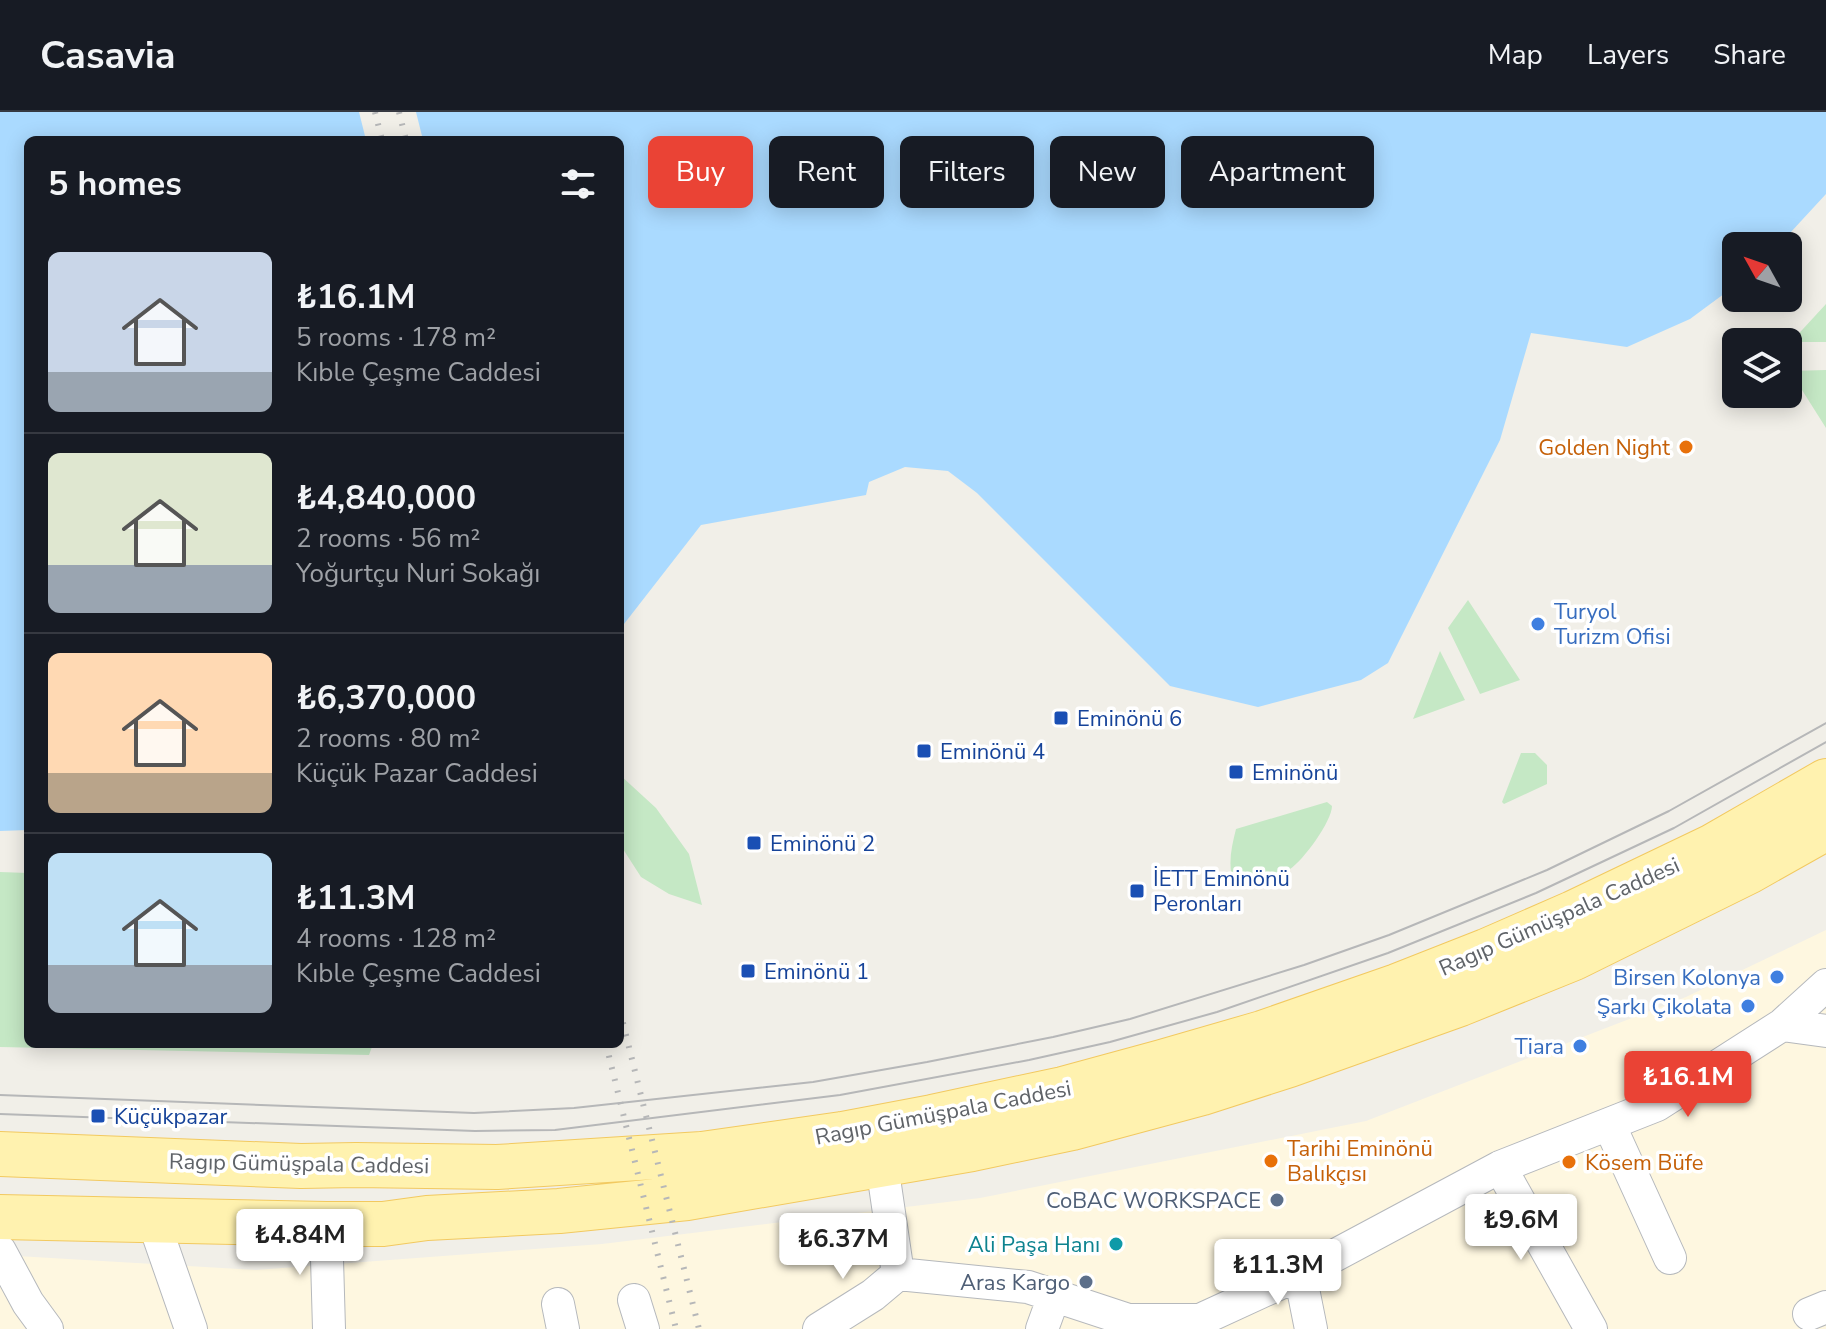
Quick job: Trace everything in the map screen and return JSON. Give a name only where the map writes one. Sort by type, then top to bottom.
[{"type":"main road","name":"Ragıp Gümüşpala Caddesi","points":[[0,1217],[383,1224],[427,1218],[559,1211],[687,1198],[972,1149],[1072,1128],[1202,1093],[1289,1065],[1460,1004],[1574,958],[1721,886],[1804,825],[1826,781]]},
{"type":"main road","name":"Ragıp Gümüşpala Caddesi","points":[[0,1154],[301,1166],[497,1167],[702,1154],[842,1134],[1063,1089],[1262,1033],[1486,951],[1713,846],[1804,825]]},
{"type":"street","points":[[819,1329],[873,1295],[898,1274],[1028,1287],[1128,1320],[1200,1320],[1300,1274],[1500,1167],[1657,1105],[1782,1025],[1826,985]]},
{"type":"street","points":[[1782,1025],[1826,1031]]},
{"type":"street","points":[[1609,1124],[1670,1258]]},
{"type":"street","points":[[882,1165],[898,1274]]},
{"type":"street","points":[[1500,1167],[1591,1329]]},
{"type":"street","points":[[153,1220],[191,1329]]},
{"type":"street","points":[[326,1224],[329,1329]]},
{"type":"street","points":[[0,1251],[14,1306],[47,1329]]},
{"type":"street","points":[[1300,1274],[1311,1329]]},
{"type":"street","points":[[1042,1329],[1054,1296]]},
{"type":"shaded area","points":[[1826,930],[1826,1329],[0,1329],[0,1255],[256,1270],[602,1244],[980,1198],[1366,1121],[1686,997]]},
{"type":"green space","points":[[1826,304],[1826,342],[1802,342],[1802,330]]},
{"type":"green space","points":[[1826,370],[1826,428],[1802,390],[1802,371]]},
{"type":"green space","points":[[1468,600],[1520,680],[1480,694],[1448,628]]},
{"type":"green space","points":[[1440,651],[1465,700],[1413,719]]},
{"type":"green space","points":[[1521,753],[1535,753],[1547,765],[1547,784],[1504,804],[1502,802]]},
{"type":"green space","points":[[624,779],[656,808],[689,854],[702,905],[669,894],[641,877],[624,851]]},
{"type":"green space","points":[[1327,802],[1332,806],[1331,813],[1316,840],[1296,865],[1279,874],[1235,886],[1230,865],[1236,829]]},
{"type":"green space","points":[[0,872],[24,873],[24,1048],[0,1047]]},
{"type":"green space","points":[[46,1048],[372,1048],[369,1055]]},
{"type":"water","points":[[0,112],[1826,112],[1826,194],[1791,232],[1722,232],[1722,295],[1690,319],[1627,347],[1531,333],[1500,440],[1388,663],[1361,680],[1258,707],[1170,686],[977,493],[948,471],[905,467],[869,482],[866,495],[701,525],[624,624],[624,136],[24,136],[24,830],[0,831]]},
{"type":"pier","points":[[359,112],[416,112],[422,136],[365,136]]},
{"type":"tram line","points":[[0,1095],[474,1113],[574,1108],[813,1082],[1053,1037],[1130,1019],[1389,935],[1547,870],[1669,811],[1826,723]]},
{"type":"tram line","points":[[0,1114],[475,1131],[555,1130],[840,1095],[1029,1060],[1110,1042],[1217,1012],[1388,953],[1536,893],[1674,828],[1826,742]]},
{"type":"railway","points":[[375,112],[381,136]]},
{"type":"railway","points":[[399,112],[405,136]]},
{"type":"railway","points":[[624,1027],[699,1329]]},
{"type":"railway","points":[[607,1048],[676,1329]]},
{"type":"place","name":"Golden Night","points":[[1686,447]]},
{"type":"place","name":"Turyol Turizm Ofisi","points":[[1538,624]]},
{"type":"place","name":"Eminönü 6","points":[[1061,718]]},
{"type":"place","name":"Eminönü 4","points":[[924,751]]},
{"type":"place","name":"Eminönü","points":[[1236,772]]},
{"type":"place","name":"Eminönü 2","points":[[754,843]]},
{"type":"place","name":"İETT Eminönü Peronları","points":[[1137,891]]},
{"type":"place","name":"Eminönü 1","points":[[748,971]]},
{"type":"place","name":"Birsen Kolonya","points":[[1777,977]]},
{"type":"place","name":"Şarkı Çikolata","points":[[1748,1006]]},
{"type":"place","name":"Tiara","points":[[1580,1046]]},
{"type":"place","name":"Küçükpazar","points":[[98,1116]]},
{"type":"place","name":"Tarihi Eminönü Balıkçısı","points":[[1271,1161]]},
{"type":"place","name":"Kösem Büfe","points":[[1569,1162]]},
{"type":"place","name":"CoBAC WORKSPACE","points":[[1277,1200]]},
{"type":"place","name":"Ali Paşa Hanı","points":[[1116,1244]]},
{"type":"place","name":"Aras Kargo","points":[[1086,1282]]}]
